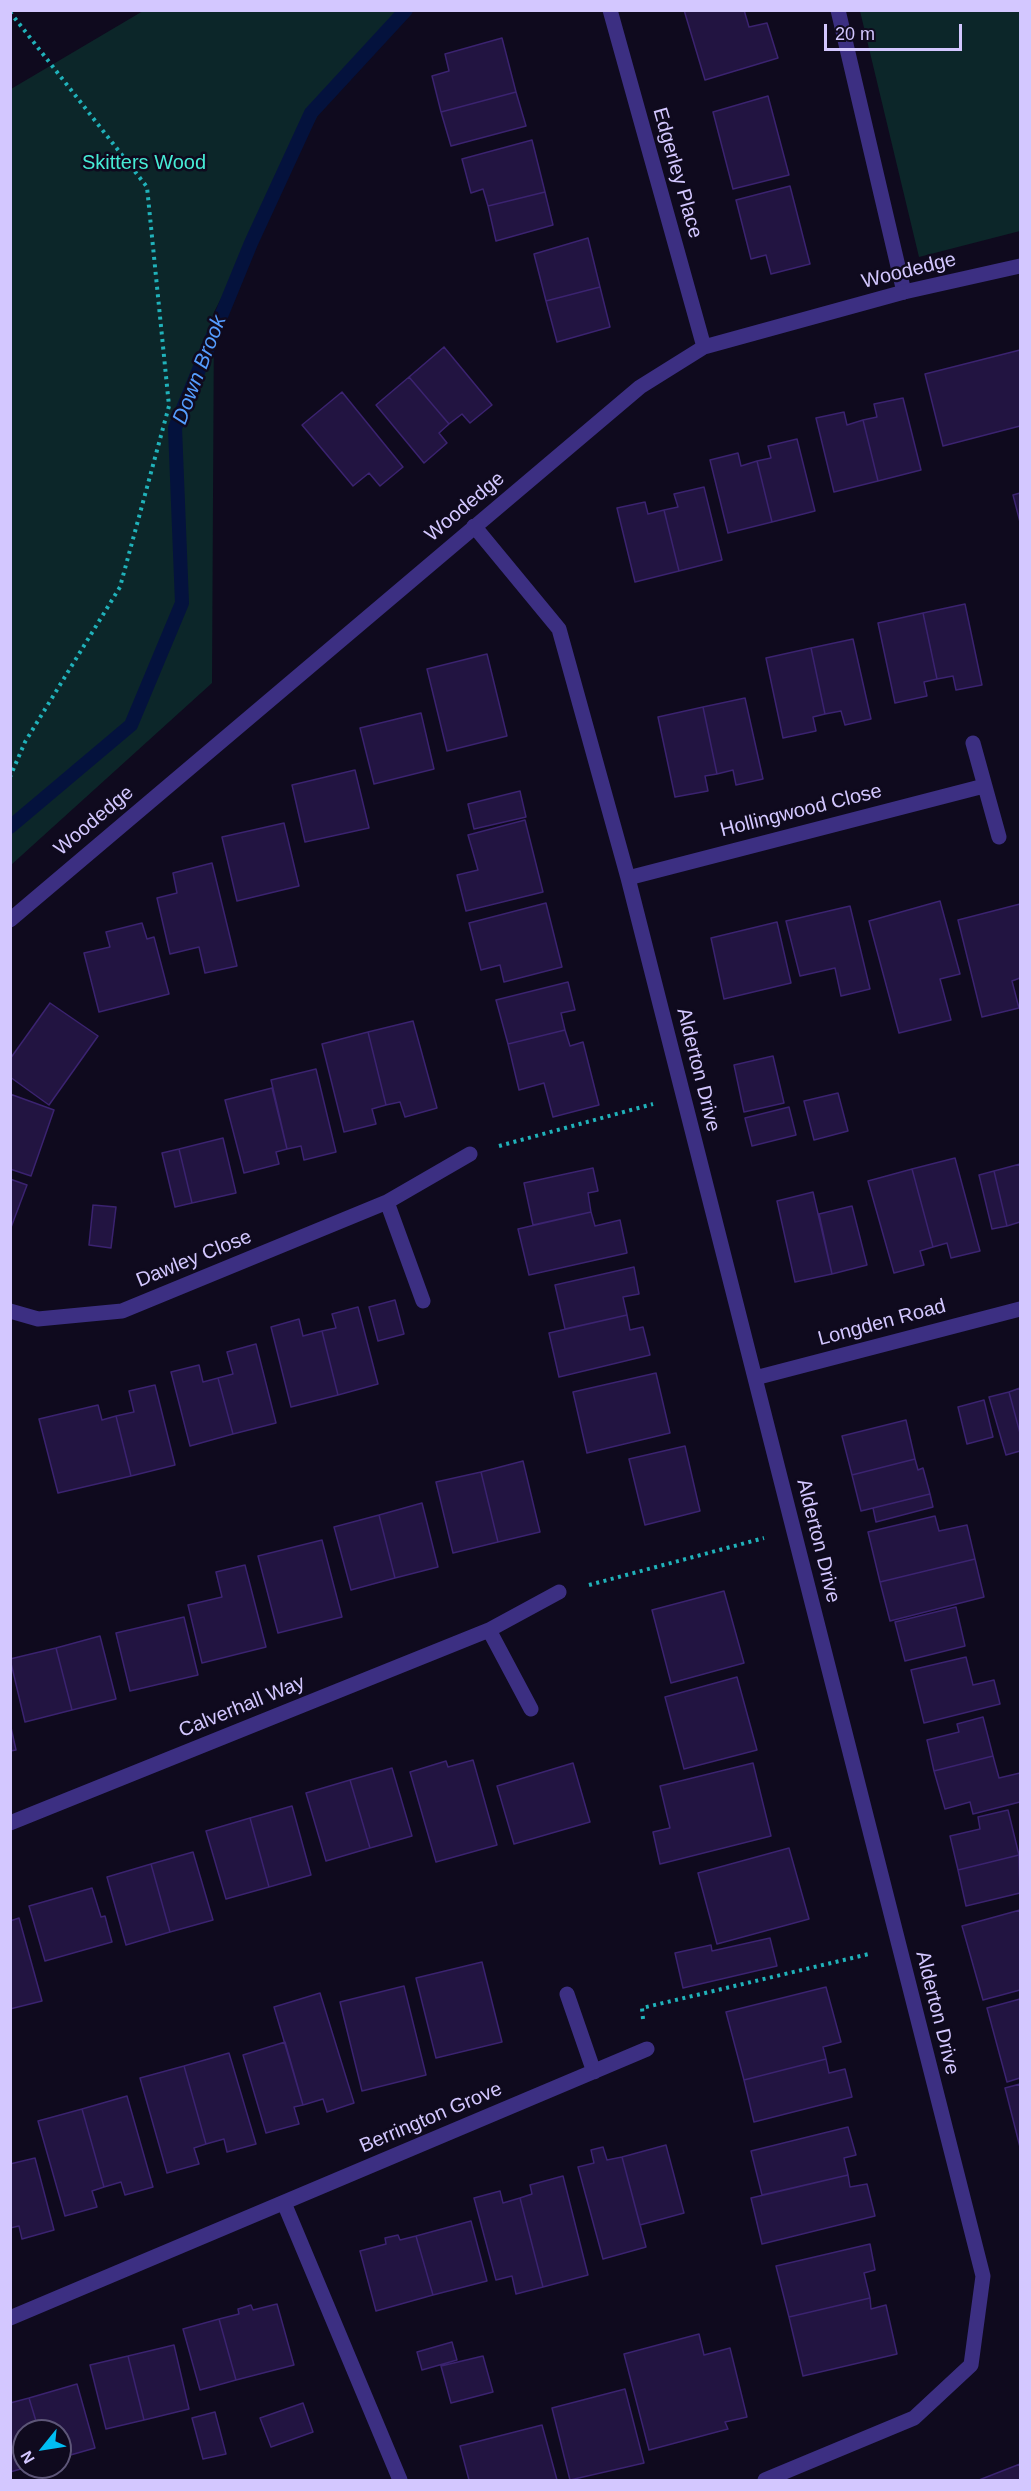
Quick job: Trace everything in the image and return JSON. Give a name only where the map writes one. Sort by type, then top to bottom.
[{"type":"street","name":"Edgerley Place","points":[[610,10],[705,347]]},
{"type":"street","points":[[838,10],[904,292]]},
{"type":"street","name":"Woodedge","points":[[10,920],[640,387],[705,347],[904,292],[1020,266]]},
{"type":"street","name":"Alderton Drive","points":[[474,526],[559,629],[628,878],[983,2276],[971,2364],[914,2418],[765,2481]]},
{"type":"street","points":[[974,743],[999,837]]},
{"type":"street","name":"Hollingwood Close","points":[[628,878],[984,786]]},
{"type":"street","name":"Dawley Close","points":[[10,1311],[38,1319],[122,1311],[387,1202],[470,1154]]},
{"type":"street","points":[[387,1202],[423,1302]]},
{"type":"street","name":"Longden Road","points":[[754,1378],[1020,1309]]},
{"type":"street","name":"Calverhall Way","points":[[10,1823],[489,1630],[559,1592]]},
{"type":"street","points":[[489,1630],[531,1709]]},
{"type":"street","points":[[567,1994],[594,2072]]},
{"type":"street","name":"Berrington Grove","points":[[10,2318],[647,2049]]},
{"type":"street","points":[[284,2203],[400,2481]]},
{"type":"path","points":[[10,12],[147,188],[169,406],[120,587],[25,742],[10,777]]},
{"type":"path","points":[[470,1154],[683,1095]]},
{"type":"path","points":[[559,1592],[794,1531]]},
{"type":"path","points":[[647,2049],[642,2008],[899,1947]]},
{"type":"green space","name":"Skitters Wood","points":[[143,11],[412,11],[338,77],[214,312],[212,683],[11,865],[11,89]]},
{"type":"green space","points":[[860,11],[1020,11],[1020,231],[919,257]]},
{"type":"building","points":[[684,10],[744,10],[749,27],[767,23],[778,58],[705,80]]},
{"type":"building","points":[[502,38],[516,92],[441,112],[432,76],[449,71],[445,54]]},
{"type":"building","points":[[516,92],[526,126],[451,146],[441,112]]},
{"type":"building","points":[[768,96],[789,175],[733,189],[713,112]]},
{"type":"building","points":[[532,140],[545,192],[488,206],[483,189],[471,193],[462,159]]},
{"type":"building","points":[[790,186],[810,264],[771,274],[766,255],[751,259],[736,200]]},
{"type":"building","points":[[545,192],[553,225],[496,241],[488,206]]},
{"type":"building","points":[[588,238],[600,287],[546,301],[534,254]]},
{"type":"building","points":[[600,287],[610,327],[557,342],[546,301]]},
{"type":"building","points":[[444,347],[492,405],[470,423],[462,414],[449,424],[409,377]]},
{"type":"building","points":[[1020,350],[1020,426],[943,446],[925,374]]},
{"type":"building","points":[[409,377],[449,424],[439,433],[447,443],[424,463],[376,405]]},
{"type":"building","points":[[342,392],[403,467],[380,486],[369,473],[353,486],[302,425]]},
{"type":"building","points":[[903,398],[921,470],[878,481],[863,420],[877,417],[874,404]]},
{"type":"building","points":[[844,412],[847,425],[863,420],[878,481],[834,492],[816,418]]},
{"type":"building","points":[[797,439],[815,511],[772,522],[757,461],[771,458],[768,446]]},
{"type":"building","points":[[738,453],[741,466],[757,461],[772,522],[728,533],[710,460]]},
{"type":"building","points":[[704,487],[722,560],[679,571],[664,510],[678,507],[674,494]]},
{"type":"building","points":[[1020,493],[1020,522],[1013,495]]},
{"type":"building","points":[[645,502],[648,514],[664,510],[679,571],[635,582],[617,508]]},
{"type":"building","points":[[965,604],[982,685],[956,690],[953,676],[937,679],[923,613]]},
{"type":"building","points":[[923,613],[937,679],[924,682],[927,696],[895,703],[878,623]]},
{"type":"building","points":[[853,639],[871,719],[845,725],[841,711],[825,714],[811,648]]},
{"type":"building","points":[[811,648],[825,714],[813,717],[816,731],[783,738],[766,658]]},
{"type":"building","points":[[487,654],[507,736],[447,751],[427,669]]},
{"type":"building","points":[[745,698],[763,779],[736,785],[733,770],[717,774],[703,707]]},
{"type":"building","points":[[703,707],[717,774],[705,776],[708,791],[675,797],[658,717]]},
{"type":"building","points":[[421,713],[434,769],[374,784],[360,728]]},
{"type":"building","points":[[355,770],[369,828],[305,842],[292,785]]},
{"type":"building","points":[[520,791],[526,817],[474,829],[468,804]]},
{"type":"building","points":[[525,820],[543,892],[466,911],[457,875],[478,870],[468,835]]},
{"type":"building","points":[[284,823],[299,886],[237,901],[222,837]]},
{"type":"building","points":[[212,863],[237,966],[205,973],[199,947],[170,954],[157,898],[177,893],[173,873]]},
{"type":"building","points":[[940,901],[960,974],[940,979],[951,1020],[899,1033],[869,921]]},
{"type":"building","points":[[546,903],[562,967],[504,982],[500,965],[481,970],[469,923]]},
{"type":"building","points":[[1020,904],[1020,978],[1012,981],[1019,1008],[982,1017],[958,920]]},
{"type":"building","points":[[850,906],[870,989],[841,996],[835,968],[800,976],[786,921]]},
{"type":"building","points":[[777,922],[791,983],[724,999],[711,938]]},
{"type":"building","points":[[142,923],[147,939],[154,937],[169,994],[99,1012],[84,953],[110,947],[106,932]]},
{"type":"building","points":[[568,982],[575,1010],[561,1013],[565,1030],[508,1044],[496,1000]]},
{"type":"building","points":[[50,1003],[98,1036],[49,1105],[10,1077],[10,1059]]},
{"type":"building","points":[[413,1021],[437,1108],[405,1117],[400,1102],[386,1105],[368,1032]]},
{"type":"building","points":[[565,1030],[570,1046],[583,1042],[599,1105],[553,1117],[544,1083],[519,1090],[508,1044]]},
{"type":"building","points":[[368,1032],[386,1105],[372,1109],[376,1124],[344,1132],[322,1044]]},
{"type":"building","points":[[773,1056],[784,1103],[744,1112],[734,1065]]},
{"type":"building","points":[[316,1069],[336,1152],[304,1160],[301,1146],[287,1149],[271,1080]]},
{"type":"building","points":[[272,1088],[287,1149],[276,1152],[279,1164],[244,1173],[225,1100]]},
{"type":"building","points":[[838,1093],[848,1131],[814,1140],[804,1101]]},
{"type":"building","points":[[10,1094],[54,1110],[31,1176],[10,1169]]},
{"type":"building","points":[[789,1107],[796,1135],[752,1146],[745,1118]]},
{"type":"building","points":[[223,1138],[236,1193],[192,1203],[179,1149]]},
{"type":"building","points":[[179,1149],[192,1203],[175,1207],[162,1153]]},
{"type":"building","points":[[955,1158],[980,1251],[951,1258],[947,1243],[933,1247],[912,1169]]},
{"type":"building","points":[[1020,1164],[1020,1222],[1007,1226],[994,1171]]},
{"type":"building","points":[[593,1168],[598,1191],[588,1193],[591,1212],[533,1225],[524,1183]]},
{"type":"building","points":[[912,1169],[933,1247],[920,1251],[924,1265],[894,1273],[868,1181]]},
{"type":"building","points":[[994,1171],[1007,1226],[992,1229],[979,1175]]},
{"type":"building","points":[[10,1179],[27,1185],[10,1230]]},
{"type":"building","points":[[813,1192],[832,1274],[795,1282],[777,1201]]},
{"type":"building","points":[[93,1205],[116,1207],[111,1248],[89,1245]]},
{"type":"building","points":[[852,1206],[867,1265],[832,1274],[819,1214]]},
{"type":"building","points":[[591,1212],[595,1226],[620,1220],[627,1253],[529,1275],[518,1229]]},
{"type":"building","points":[[634,1267],[639,1294],[623,1297],[627,1315],[565,1329],[555,1285]]},
{"type":"building","points":[[395,1300],[404,1334],[378,1341],[369,1307]]},
{"type":"building","points":[[358,1307],[378,1384],[338,1395],[322,1331],[336,1328],[332,1314]]},
{"type":"building","points":[[627,1315],[630,1330],[643,1327],[650,1355],[559,1377],[549,1333]]},
{"type":"building","points":[[299,1319],[303,1336],[322,1331],[338,1395],[291,1407],[271,1327]]},
{"type":"building","points":[[256,1344],[276,1423],[233,1434],[218,1378],[233,1374],[227,1352]]},
{"type":"building","points":[[199,1365],[203,1382],[218,1378],[233,1434],[190,1446],[171,1372]]},
{"type":"building","points":[[656,1373],[670,1433],[587,1453],[573,1392]]},
{"type":"building","points":[[155,1385],[175,1465],[131,1476],[116,1416],[134,1412],[129,1391]]},
{"type":"building","points":[[1020,1388],[1020,1433],[1009,1392]]},
{"type":"building","points":[[1009,1392],[1020,1433],[1020,1451],[1006,1455],[989,1397]]},
{"type":"building","points":[[984,1400],[993,1437],[967,1444],[958,1407]]},
{"type":"building","points":[[98,1405],[102,1420],[116,1416],[131,1476],[58,1493],[39,1419]]},
{"type":"building","points":[[906,1420],[915,1459],[852,1475],[842,1436]]},
{"type":"building","points":[[685,1446],[700,1511],[645,1525],[629,1459]]},
{"type":"building","points":[[915,1459],[918,1470],[923,1468],[930,1494],[861,1511],[852,1475]]},
{"type":"building","points":[[523,1461],[540,1532],[498,1542],[481,1472]]},
{"type":"building","points":[[481,1472],[498,1542],[453,1553],[436,1482]]},
{"type":"building","points":[[930,1494],[933,1507],[876,1522],[873,1508]]},
{"type":"building","points":[[422,1503],[438,1567],[395,1578],[379,1515]]},
{"type":"building","points":[[379,1515],[395,1578],[351,1590],[334,1527]]},
{"type":"building","points":[[935,1516],[939,1531],[967,1525],[975,1559],[880,1582],[868,1532]]},
{"type":"building","points":[[322,1540],[342,1617],[278,1633],[258,1556]]},
{"type":"building","points":[[975,1559],[984,1597],[890,1621],[880,1582]]},
{"type":"building","points":[[245,1565],[266,1647],[202,1663],[188,1605],[222,1597],[216,1572]]},
{"type":"building","points":[[724,1591],[744,1663],[671,1683],[652,1610]]},
{"type":"building","points":[[956,1607],[965,1646],[905,1661],[895,1622]]},
{"type":"building","points":[[184,1617],[198,1675],[130,1691],[116,1633]]},
{"type":"building","points":[[100,1636],[116,1699],[72,1710],[56,1648]]},
{"type":"building","points":[[56,1648],[72,1710],[25,1722],[10,1659]]},
{"type":"building","points":[[966,1657],[973,1685],[994,1680],[1000,1704],[924,1723],[911,1670]]},
{"type":"building","points":[[737,1677],[757,1750],[684,1769],[665,1697]]},
{"type":"building","points":[[983,1717],[993,1756],[934,1771],[927,1740],[959,1732],[957,1724]]},
{"type":"building","points":[[10,1723],[16,1750],[10,1751]]},
{"type":"building","points":[[993,1756],[999,1778],[1020,1773],[1020,1802],[973,1814],[970,1802],[945,1809],[934,1771]]},
{"type":"building","points":[[473,1760],[497,1845],[436,1862],[410,1772],[446,1761],[448,1767]]},
{"type":"building","points":[[573,1763],[590,1822],[514,1844],[497,1786]]},
{"type":"building","points":[[753,1763],[771,1836],[660,1864],[653,1832],[670,1828],[660,1786]]},
{"type":"building","points":[[392,1768],[412,1836],[370,1848],[350,1780]]},
{"type":"building","points":[[350,1780],[370,1848],[326,1861],[306,1793]]},
{"type":"building","points":[[292,1806],[311,1875],[269,1887],[250,1818]]},
{"type":"building","points":[[1008,1810],[1019,1855],[958,1870],[950,1836],[980,1829],[978,1817]]},
{"type":"building","points":[[250,1818],[269,1887],[226,1899],[206,1831]]},
{"type":"building","points":[[789,1848],[809,1919],[717,1944],[698,1873]]},
{"type":"building","points":[[193,1852],[213,1920],[170,1932],[151,1864]]},
{"type":"building","points":[[1019,1855],[1020,1893],[966,1906],[958,1870]]},
{"type":"building","points":[[151,1864],[170,1932],[126,1945],[107,1877]]},
{"type":"building","points":[[92,1888],[101,1917],[105,1916],[112,1942],[45,1961],[29,1906]]},
{"type":"building","points":[[1020,1910],[1020,1990],[983,2000],[962,1926]]},
{"type":"building","points":[[19,1918],[42,2001],[10,2009],[10,1921]]},
{"type":"building","points":[[770,1938],[777,1966],[683,1988],[675,1953],[711,1945],[712,1951]]},
{"type":"building","points":[[482,1962],[502,2042],[436,2058],[416,1978]]},
{"type":"building","points":[[404,1986],[426,2075],[362,2091],[340,2002]]},
{"type":"building","points":[[826,1987],[841,2042],[823,2047],[826,2059],[744,2080],[726,2012]]},
{"type":"building","points":[[320,1993],[354,2103],[327,2112],[323,2099],[303,2105],[274,2007]]},
{"type":"building","points":[[1020,1999],[1020,2078],[1007,2082],[987,2008]]},
{"type":"building","points":[[285,2042],[303,2105],[294,2107],[299,2124],[266,2133],[243,2055]]},
{"type":"building","points":[[229,2053],[256,2144],[227,2152],[224,2139],[206,2144],[184,2066]]},
{"type":"building","points":[[826,2059],[829,2073],[845,2069],[852,2097],[754,2122],[744,2080]]},
{"type":"building","points":[[184,2066],[206,2144],[194,2148],[199,2164],[167,2173],[140,2078]]},
{"type":"building","points":[[1020,2084],[1020,2147],[1005,2088]]},
{"type":"building","points":[[127,2096],[153,2187],[125,2195],[121,2182],[104,2187],[82,2109]]},
{"type":"building","points":[[82,2109],[104,2187],[92,2191],[97,2207],[65,2216],[38,2121]]},
{"type":"building","points":[[848,2127],[856,2155],[844,2158],[848,2175],[762,2195],[751,2151]]},
{"type":"building","points":[[666,2145],[684,2213],[640,2225],[622,2157]]},
{"type":"building","points":[[603,2147],[607,2160],[622,2157],[646,2247],[603,2259],[578,2167],[594,2163],[591,2150]]},
{"type":"building","points":[[35,2158],[54,2230],[22,2239],[19,2226],[10,2228],[10,2164]]},
{"type":"building","points":[[848,2175],[850,2187],[867,2184],[875,2216],[762,2244],[751,2198]]},
{"type":"building","points":[[563,2176],[588,2275],[543,2287],[520,2198],[532,2194],[530,2185]]},
{"type":"building","points":[[500,2191],[503,2203],[520,2198],[543,2287],[516,2294],[512,2276],[496,2280],[474,2198]]},
{"type":"building","points":[[471,2221],[487,2281],[433,2295],[416,2236]]},
{"type":"building","points":[[398,2235],[400,2240],[416,2236],[433,2295],[376,2311],[360,2251],[386,2244],[385,2238]]},
{"type":"building","points":[[870,2244],[875,2270],[864,2273],[870,2298],[789,2317],[776,2266]]},
{"type":"building","points":[[870,2298],[871,2309],[886,2305],[897,2354],[803,2376],[789,2317]]},
{"type":"building","points":[[277,2304],[294,2365],[236,2380],[219,2319],[239,2314],[238,2309],[251,2305],[253,2310]]},
{"type":"building","points":[[219,2319],[236,2380],[200,2390],[183,2329]]},
{"type":"building","points":[[699,2334],[704,2355],[730,2348],[747,2417],[725,2422],[728,2429],[649,2450],[624,2354]]},
{"type":"building","points":[[452,2342],[457,2360],[422,2370],[417,2352]]},
{"type":"building","points":[[174,2345],[189,2409],[144,2420],[128,2356]]},
{"type":"building","points":[[128,2356],[144,2420],[106,2429],[90,2365]]},
{"type":"building","points":[[483,2356],[493,2392],[451,2403],[441,2366]]},
{"type":"building","points":[[77,2384],[95,2448],[72,2455],[72,2419],[35,2419],[29,2398]]},
{"type":"building","points":[[625,2389],[644,2463],[570,2480],[552,2408]]},
{"type":"building","points":[[29,2398],[35,2419],[12,2419],[12,2471],[10,2472],[10,2403]]},
{"type":"building","points":[[303,2403],[313,2432],[271,2447],[260,2418]]},
{"type":"building","points":[[215,2412],[226,2454],[203,2459],[192,2418]]},
{"type":"building","points":[[542,2425],[557,2480],[469,2480],[460,2446]]},
{"type":"building","points":[[1020,2464],[1020,2480],[979,2480]]},
{"type":"waterway","name":"Down Brook","points":[[10,827],[131,725],[182,603],[175,428],[251,243],[311,113],[406,10]]}]
